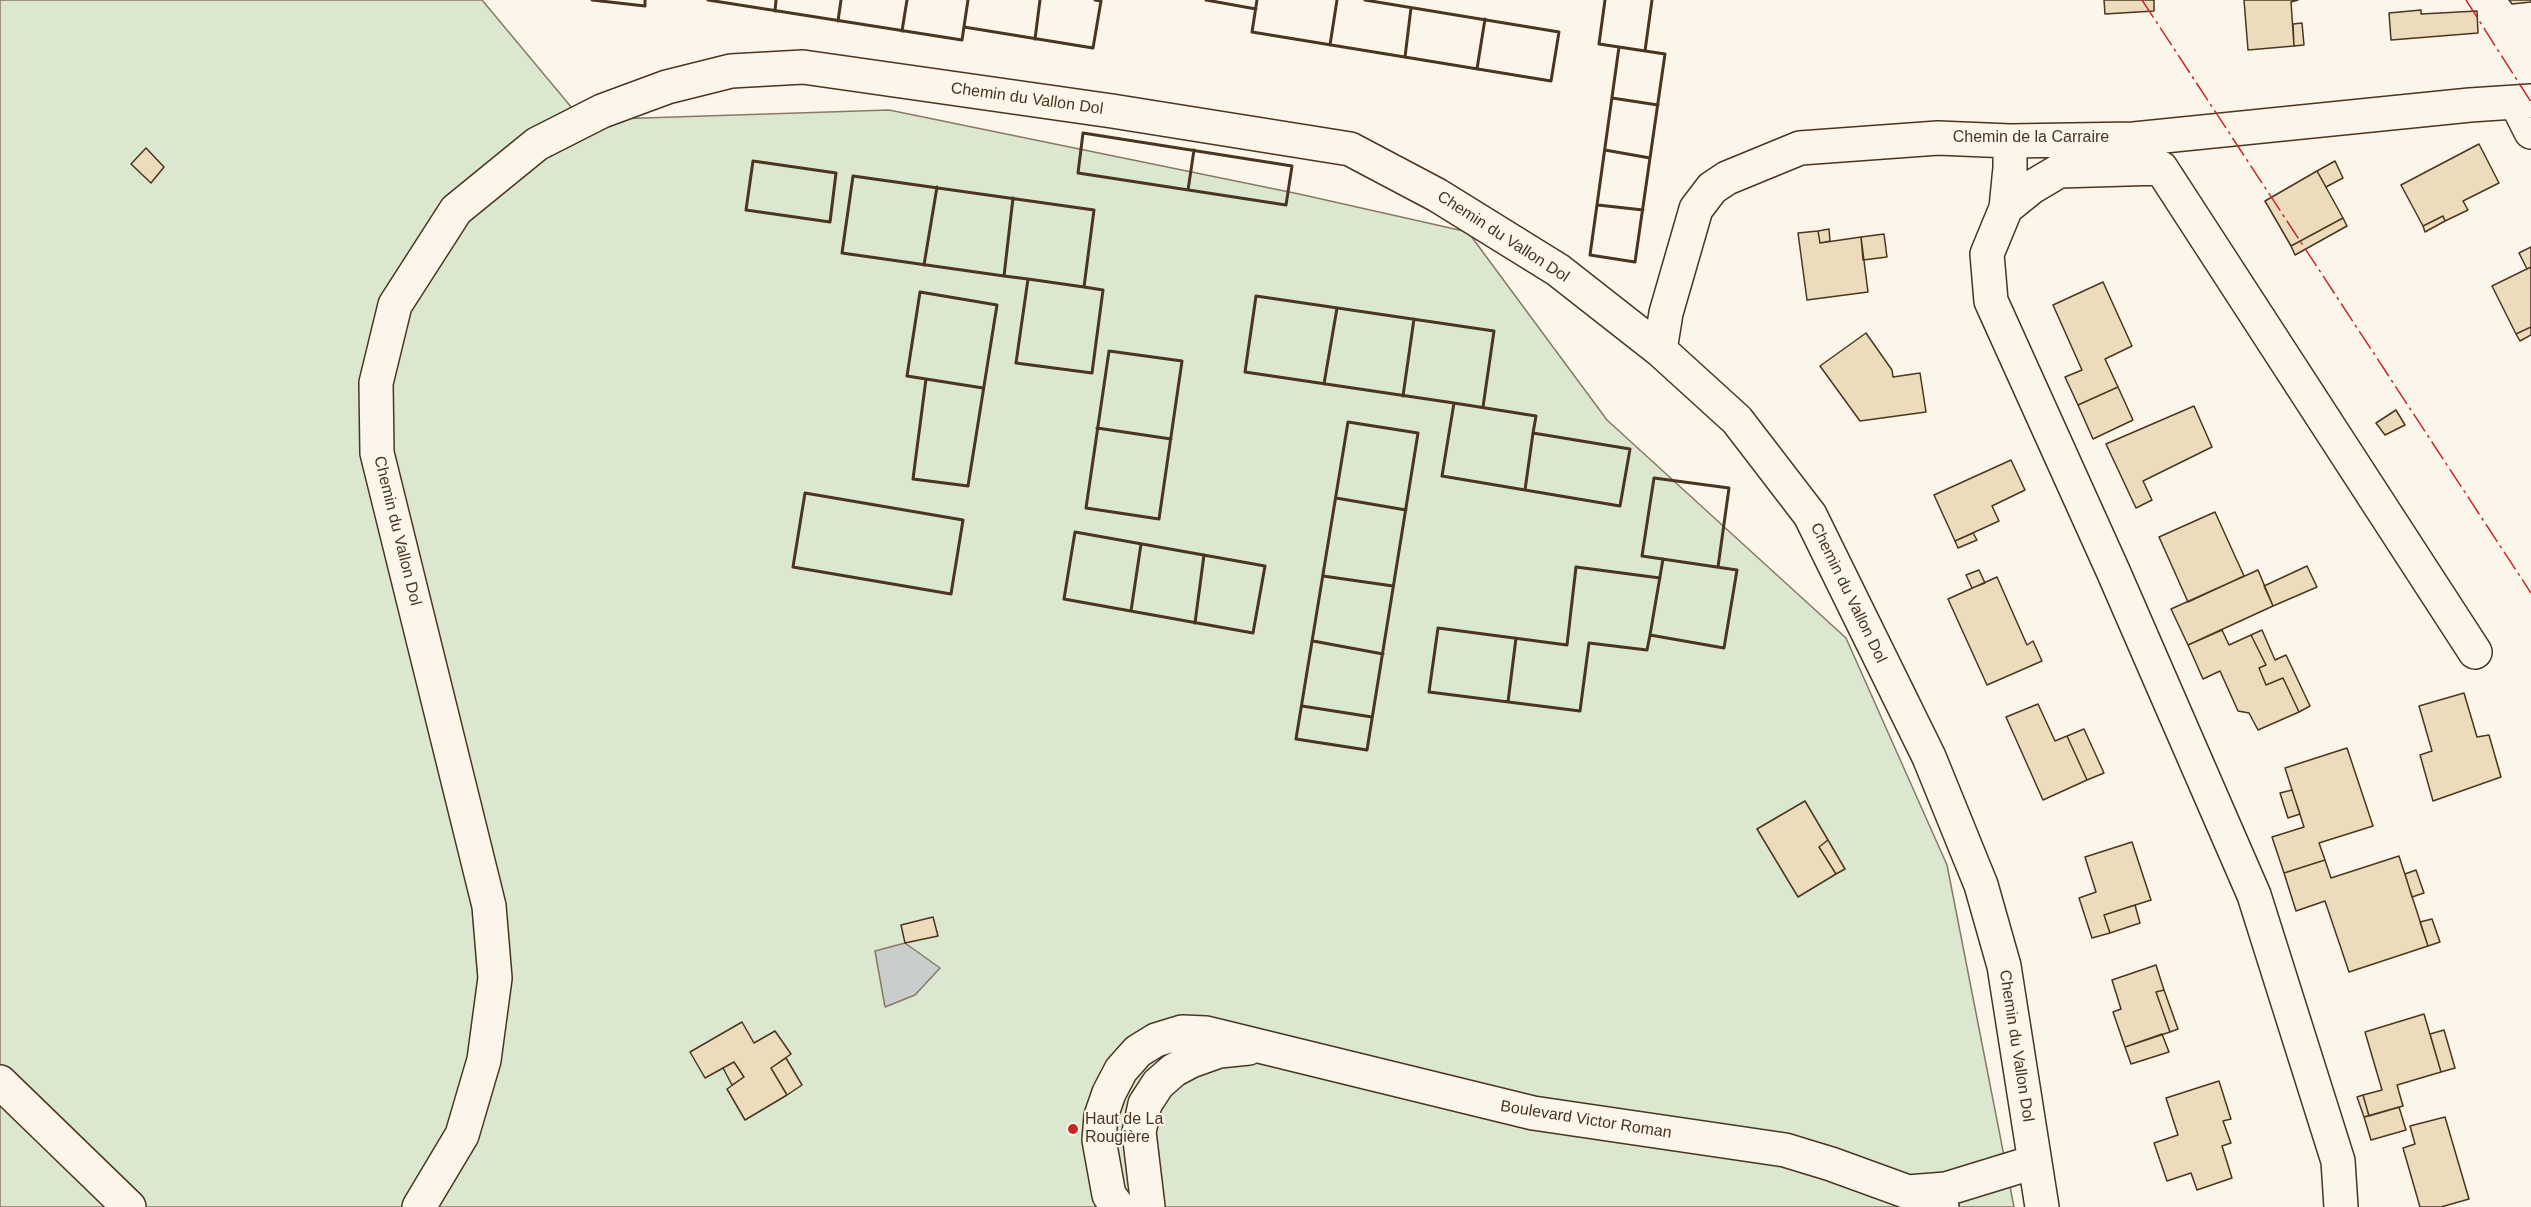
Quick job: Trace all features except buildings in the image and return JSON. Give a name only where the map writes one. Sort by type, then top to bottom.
[{"type":"street","name":"Chemin du Vallon Dol","points":[[419,1207],[462,1136],[484,1060],[495,978],[489,906],[377,453],[376,382],[395,305],[456,210],[537,144],[602,111],[667,87],[731,71],[803,68],[1112,111],[1350,149],[1437,195],[1558,270],[1660,350],[1737,420],[1810,515],[1929,756],[1981,885],[2004,966],[2042,1207]]},
{"type":"street","points":[[2524,102],[2531,132]]},
{"type":"street","name":"Chemin de la Carraire","points":[[1660,350],[1666,314],[1696,209],[1712,188],[1727,178],[1800,148],[1938,138],[2010,141],[2134,139],[2524,102]]},
{"type":"street","points":[[2010,141],[2006,208],[1987,254],[1991,301],[2118,582],[2254,895],[2338,1161],[2341,1207]]},
{"type":"street","points":[[2006,208],[2032,187],[2059,171],[2161,168],[2475,652]]},
{"type":"street","name":"Boulevard Victor Roman","points":[[1118,1207],[1109,1195],[1099,1140],[1101,1116],[1109,1093],[1121,1070],[1138,1052],[1156,1040],[1182,1032],[1206,1032],[1533,1113],[1785,1150],[1842,1167],[1942,1207]]},
{"type":"street","name":"Boulevard Victor Roman","points":[[1148,1207],[1138,1132],[1145,1104],[1158,1084],[1174,1070],[1191,1060],[1219,1051],[1263,1047]]},
{"type":"street","points":[[0,1082],[129,1207]]},
{"type":"street","name":"Boulevard Victor Roman","points":[[1908,1192],[1946,1189],[2034,1162]]},
{"type":"green space","points":[[0,0],[482,0],[582,120],[889,110],[1299,194],[1468,232],[1607,420],[1846,638],[1947,865],[2014,1207],[0,1207]]},
{"type":"shaded area","points":[[905,943],[940,968],[915,995],[885,1007],[875,951]]},
{"type":"wall","points":[[592,0],[645,6],[645,0]]},
{"type":"wall","points":[[708,0],[962,40],[968,0]]},
{"type":"wall","points":[[775,11],[776,0]]},
{"type":"wall","points":[[838,21],[841,0]]},
{"type":"wall","points":[[902,31],[907,0]]},
{"type":"wall","points":[[1035,39],[1040,0]]},
{"type":"wall","points":[[964,27],[1093,48],[1101,1],[1095,0]]},
{"type":"wall","points":[[1206,0],[1256,9]]},
{"type":"wall","points":[[1257,0],[1252,32],[1551,81],[1559,32],[1365,0]]},
{"type":"wall","points":[[1330,45],[1337,0]]},
{"type":"wall","points":[[1605,0],[1599,44],[1619,47]]},
{"type":"wall","points":[[1645,51],[1652,0]]},
{"type":"wall","points":[[1405,57],[1411,8]]},
{"type":"wall","points":[[1477,69],[1485,19]]},
{"type":"wall","points":[[1619,47],[1665,54],[1635,262],[1590,255],[1619,47]]},
{"type":"wall","points":[[1612,98],[1658,105]]},
{"type":"wall","points":[[1083,133],[1292,166],[1286,205],[1078,173],[1083,133]]},
{"type":"wall","points":[[1188,190],[1194,150]]},
{"type":"wall","points":[[1605,150],[1650,158]]},
{"type":"wall","points":[[753,161],[836,173],[830,222],[746,210],[753,161]]},
{"type":"wall","points":[[1028,279],[1016,363],[1092,373],[1103,290],[1028,279],[842,253],[853,176],[1094,210],[1084,287]]},
{"type":"wall","points":[[924,265],[937,187]]},
{"type":"wall","points":[[1004,276],[1013,198]]},
{"type":"wall","points":[[1598,205],[1643,210]]},
{"type":"wall","points":[[926,379],[913,479],[968,486],[997,305],[920,292],[907,376],[983,388]]},
{"type":"wall","points":[[1454,403],[1442,476],[1620,506],[1630,449],[1533,433],[1536,416],[1454,403],[1245,372],[1256,296],[1494,331],[1483,407]]},
{"type":"wall","points":[[1324,384],[1337,308]]},
{"type":"wall","points":[[1403,396],[1414,319]]},
{"type":"wall","points":[[1109,351],[1182,361],[1159,519],[1086,508],[1109,351]]},
{"type":"wall","points":[[1348,422],[1418,433],[1367,750],[1296,739],[1348,422]]},
{"type":"wall","points":[[1097,428],[1171,439]]},
{"type":"wall","points":[[1525,490],[1533,433]]},
{"type":"wall","points":[[1663,559],[1650,635],[1724,648],[1737,570],[1642,556],[1654,478],[1729,488],[1718,567]]},
{"type":"wall","points":[[805,493],[963,520],[951,594],[793,567],[805,493]]},
{"type":"wall","points":[[1336,498],[1406,510]]},
{"type":"wall","points":[[1075,532],[1265,566],[1253,633],[1064,599],[1075,532]]},
{"type":"wall","points":[[1131,611],[1141,544]]},
{"type":"wall","points":[[1195,623],[1204,555]]},
{"type":"wall","points":[[1650,635],[1647,650],[1589,643],[1580,711],[1429,692],[1438,628],[1567,645],[1576,567],[1660,578]]},
{"type":"wall","points":[[1323,576],[1393,586]]},
{"type":"wall","points":[[1508,702],[1516,638]]},
{"type":"wall","points":[[1313,641],[1383,654]]},
{"type":"wall","points":[[1302,706],[1372,717]]},
{"type":"power","points":[[2142,0],[2531,593]]},
{"type":"power","points":[[2466,0],[2531,102]]},
{"type":"place","name":"Haut de La Rougière","points":[[1073,1129]]}]
